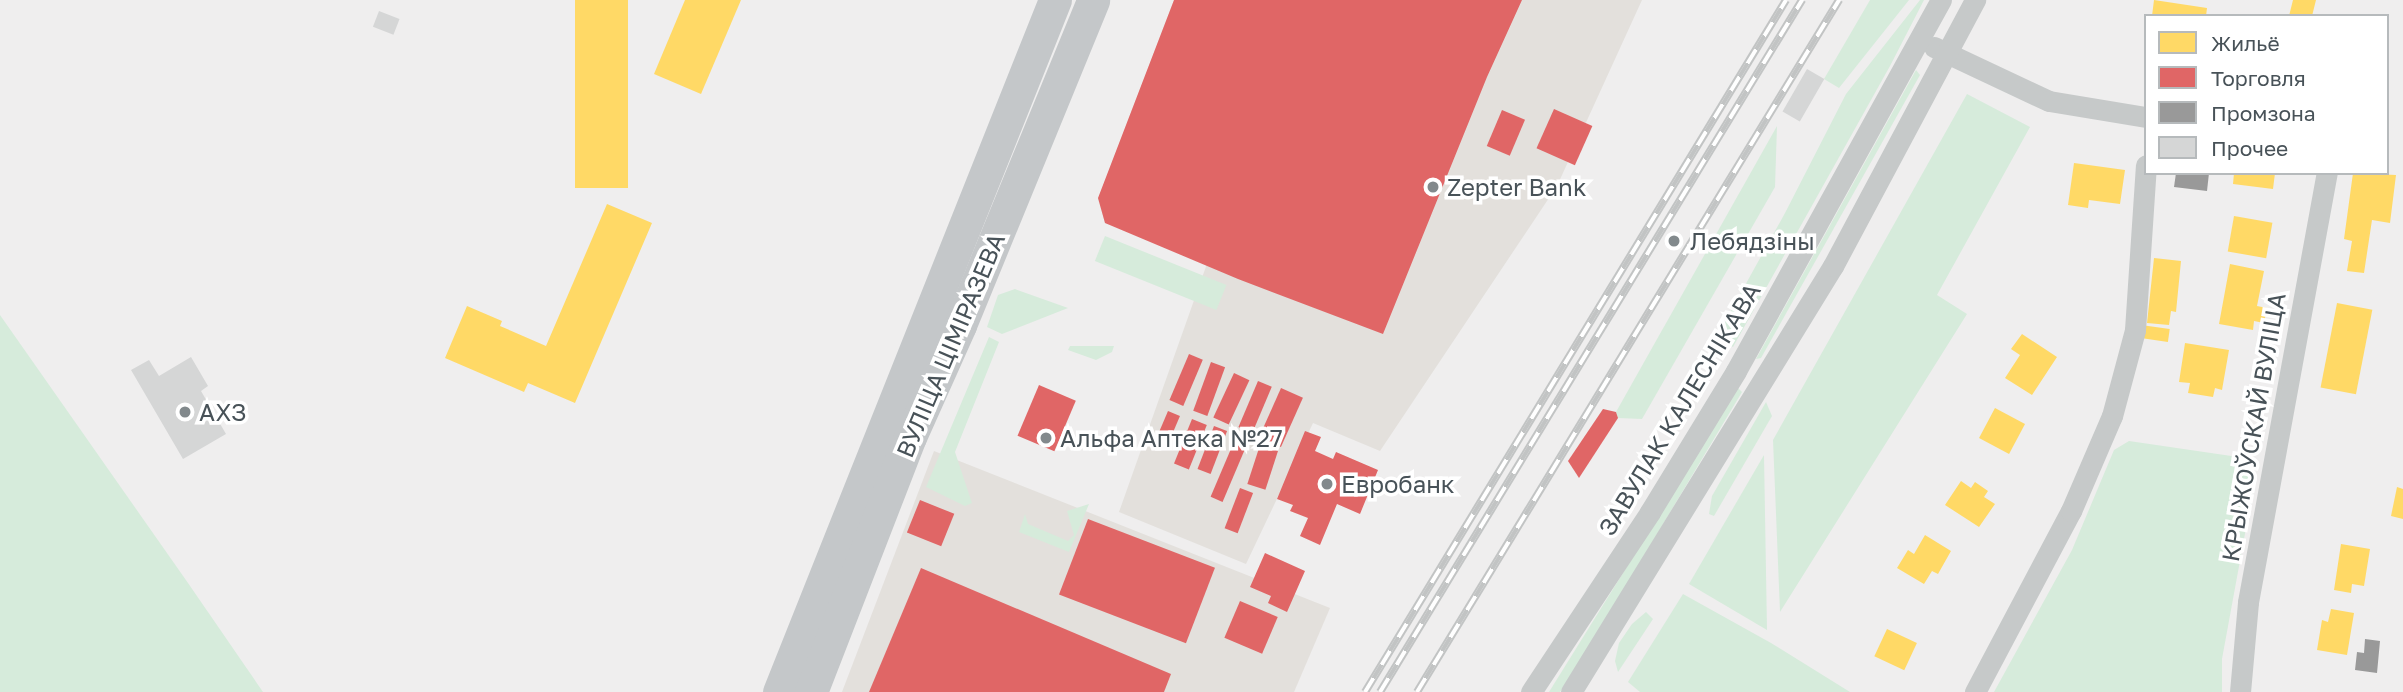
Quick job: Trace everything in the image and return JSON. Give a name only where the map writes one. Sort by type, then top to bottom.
[{"type":"main road","name":"ВУЛІЦА ЦІМІРАЗЕВА","points":[[779,692],[1055,0]]},
{"type":"main road","name":"ВУЛІЦА ЦІМІРАЗЕВА","points":[[811,692],[910,436],[960,325],[1093,0]]},
{"type":"street","name":"ЗАВУЛАК КАЛЕСНІКАВА","points":[[1531,692],[1650,512],[1736,371],[1941,0]]},
{"type":"street","points":[[1572,692],[1833,266],[1975,0]]},
{"type":"street","points":[[1920,40],[2049,101],[2144,117]]},
{"type":"street","points":[[1975,692],[2071,510],[2112,416],[2135,330],[2145,175]]},
{"type":"street","name":"КРЫЖОЎСКАЙ ВУЛІЦА","points":[[2240,692],[2248,602],[2327,175]]},
{"type":"shaded area","points":[[1174,0],[1642,0],[1557,186],[1380,451],[1313,423],[1246,564],[1119,512],[1209,258],[1105,223],[1098,199]]},
{"type":"shaded area","points":[[934,451],[1330,608],[1294,692],[842,692]]},
{"type":"green space","points":[[1870,0],[1909,0],[1839,88],[1824,79]]},
{"type":"green space","points":[[1920,0],[1924,0],[1890,66],[1733,347],[1717,336],[1785,213],[1846,94]]},
{"type":"green space","points":[[1916,70],[1920,75],[1761,358],[1756,359]]},
{"type":"green space","points":[[1967,94],[2030,127],[1937,295],[1967,314],[1780,612],[1773,440]]},
{"type":"green space","points":[[1777,126],[1775,187],[1642,419],[1618,418],[1616,412]]},
{"type":"green space","points":[[1105,236],[1226,285],[1216,310],[1095,261]]},
{"type":"green space","points":[[1015,289],[1068,308],[1002,334],[987,327],[998,295]]},
{"type":"green space","points":[[0,315],[188,583],[263,692],[0,692]]},
{"type":"green space","points":[[989,337],[999,342],[955,452],[972,503],[965,506],[926,487]]},
{"type":"green space","points":[[1070,346],[1114,346],[1112,352],[1096,360],[1068,350]]},
{"type":"green space","points":[[1738,388],[1742,392],[1580,663],[1560,692],[1549,692]]},
{"type":"green space","points":[[1766,402],[1772,416],[1714,516],[1709,514],[1712,496]]},
{"type":"green space","points":[[2129,441],[2245,458],[2254,465],[2255,479],[2222,659],[2222,692],[1994,692],[2072,550],[2114,450]]},
{"type":"green space","points":[[1764,455],[1767,630],[1689,584]]},
{"type":"green space","points":[[1089,504],[1069,552],[1019,532],[1025,514],[1028,524],[1068,541],[1074,535],[1067,511]]},
{"type":"green space","points":[[1683,594],[1771,643],[1850,692],[1640,692],[1628,682]]},
{"type":"green space","points":[[1646,612],[1653,619],[1618,672],[1615,661],[1619,643],[1632,624]]},
{"type":"building: Жильё","points":[[575,0],[628,0],[628,188],[575,188]]},
{"type":"building: Жильё","points":[[685,0],[741,0],[701,94],[654,74]]},
{"type":"building: Жильё","points":[[2154,0],[2207,8],[2206,14],[2152,14]]},
{"type":"building: Жильё","points":[[2293,0],[2316,0],[2312,14],[2290,14]]},
{"type":"building: Жильё","points":[[2074,163],[2125,170],[2120,204],[2089,200],[2088,208],[2068,205]]},
{"type":"building: Жильё","points":[[2234,175],[2275,175],[2273,189],[2233,184]]},
{"type":"building: Жильё","points":[[2353,175],[2396,175],[2390,223],[2372,220],[2364,273],[2347,271],[2352,241],[2344,239]]},
{"type":"building: Жильё","points":[[607,204],[652,223],[575,403],[528,383],[524,392],[445,358],[467,306],[502,321],[500,326],[546,346]]},
{"type":"building: Жильё","points":[[2234,216],[2272,223],[2266,258],[2228,251]]},
{"type":"building: Жильё","points":[[2154,258],[2181,261],[2176,312],[2171,311],[2169,325],[2147,323]]},
{"type":"building: Жильё","points":[[2230,264],[2264,271],[2257,306],[2267,308],[2264,323],[2254,321],[2253,330],[2219,324]]},
{"type":"building: Жильё","points":[[2337,303],[2372,310],[2356,394],[2321,387]]},
{"type":"building: Жильё","points":[[2141,325],[2170,329],[2168,342],[2139,338]]},
{"type":"building: Жильё","points":[[2022,334],[2057,357],[2032,395],[2005,378],[2020,355],[2011,349]]},
{"type":"building: Жильё","points":[[2185,343],[2229,350],[2222,390],[2215,388],[2213,397],[2188,393],[2190,383],[2179,382]]},
{"type":"building: Жильё","points":[[1995,408],[2025,424],[2009,454],[1979,438]]},
{"type":"building: Жильё","points":[[1961,481],[1971,488],[1975,482],[1988,491],[1984,497],[1995,504],[1979,527],[1945,505]]},
{"type":"building: Жильё","points":[[2397,487],[2403,489],[2403,519],[2391,516]]},
{"type":"building: Жильё","points":[[1925,535],[1951,551],[1938,574],[1932,571],[1924,584],[1897,568],[1908,550],[1914,554]]},
{"type":"building: Жильё","points":[[2341,544],[2370,549],[2364,586],[2352,584],[2351,593],[2334,590]]},
{"type":"building: Жильё","points":[[2331,609],[2354,613],[2347,655],[2317,650],[2322,620],[2328,622]]},
{"type":"building: Жильё","points":[[1887,629],[1917,643],[1904,670],[1874,656]]},
{"type":"building: Торговля","points":[[1174,0],[1522,0],[1487,77],[1383,334],[1238,279],[1105,223],[1098,198]]},
{"type":"building: Торговля","points":[[1554,109],[1592,126],[1575,165],[1537,148]]},
{"type":"building: Торговля","points":[[1502,110],[1525,120],[1510,156],[1487,146]]},
{"type":"building: Торговля","points":[[1189,354],[1203,360],[1183,406],[1169,400]]},
{"type":"building: Торговля","points":[[1211,362],[1225,367],[1207,416],[1193,411]]},
{"type":"building: Торговля","points":[[1234,373],[1249,380],[1229,425],[1213,417]]},
{"type":"building: Торговля","points":[[1258,381],[1272,387],[1252,433],[1238,427]]},
{"type":"building: Торговля","points":[[1039,385],[1076,401],[1054,451],[1018,436]]},
{"type":"building: Торговля","points":[[1281,388],[1303,398],[1281,447],[1259,437]]},
{"type":"building: Торговля","points":[[1603,409],[1616,412],[1618,418],[1579,478],[1568,461]]},
{"type":"building: Торговля","points":[[1168,411],[1180,416],[1168,445],[1156,440]]},
{"type":"building: Торговля","points":[[1192,419],[1207,425],[1189,469],[1174,464]]},
{"type":"building: Торговля","points":[[1214,426],[1227,431],[1211,474],[1198,469]]},
{"type":"building: Торговля","name":"Евробанк","points":[[1305,431],[1321,437],[1315,451],[1333,459],[1336,452],[1378,470],[1360,514],[1337,504],[1320,545],[1300,536],[1308,518],[1290,511],[1293,505],[1277,499]]},
{"type":"building: Торговля","points":[[1236,437],[1248,442],[1223,502],[1211,497]]},
{"type":"building: Торговля","points":[[1260,445],[1278,451],[1265,490],[1247,484]]},
{"type":"building: Торговля","points":[[1240,488],[1253,493],[1238,533],[1225,528]]},
{"type":"building: Торговля","points":[[920,500],[954,514],[941,546],[907,532]]},
{"type":"building: Торговля","points":[[1088,519],[1215,568],[1186,643],[1059,595]]},
{"type":"building: Торговля","points":[[1265,553],[1305,571],[1287,612],[1268,603],[1271,596],[1250,587]]},
{"type":"building: Торговля","points":[[921,568],[1171,674],[1164,692],[869,692]]},
{"type":"building: Торговля","points":[[1240,601],[1278,617],[1262,654],[1224,638]]},
{"type":"building: Промзона","points":[[2176,175],[2209,175],[2207,191],[2174,187]]},
{"type":"building: Промзона","points":[[2365,639],[2380,641],[2377,673],[2355,670],[2357,652],[2364,653]]},
{"type":"building: Прочее","points":[[379,11],[400,19],[393,35],[373,27]]},
{"type":"building: Прочее","points":[[1807,69],[1824,79],[1800,121],[1782,111]]},
{"type":"building: Прочее","name":"АХЗ","points":[[191,357],[208,386],[201,391],[226,434],[183,459],[131,370],[149,360],[159,376]]},
{"type":"railway","points":[[1365,692],[1786,0]]},
{"type":"railway","points":[[1380,692],[1802,0]]},
{"type":"railway","points":[[1417,692],[1839,0]]},
{"type":"place","name":"Zepter Bank","points":[[1433,187]]},
{"type":"place","name":"Лебядзіны","points":[[1674,241]]},
{"type":"place","name":"АХЗ","points":[[185,412]]},
{"type":"place","name":"Альфа Аптека №27","points":[[1046,438]]},
{"type":"place","name":"Евробанк","points":[[1327,484]]}]
